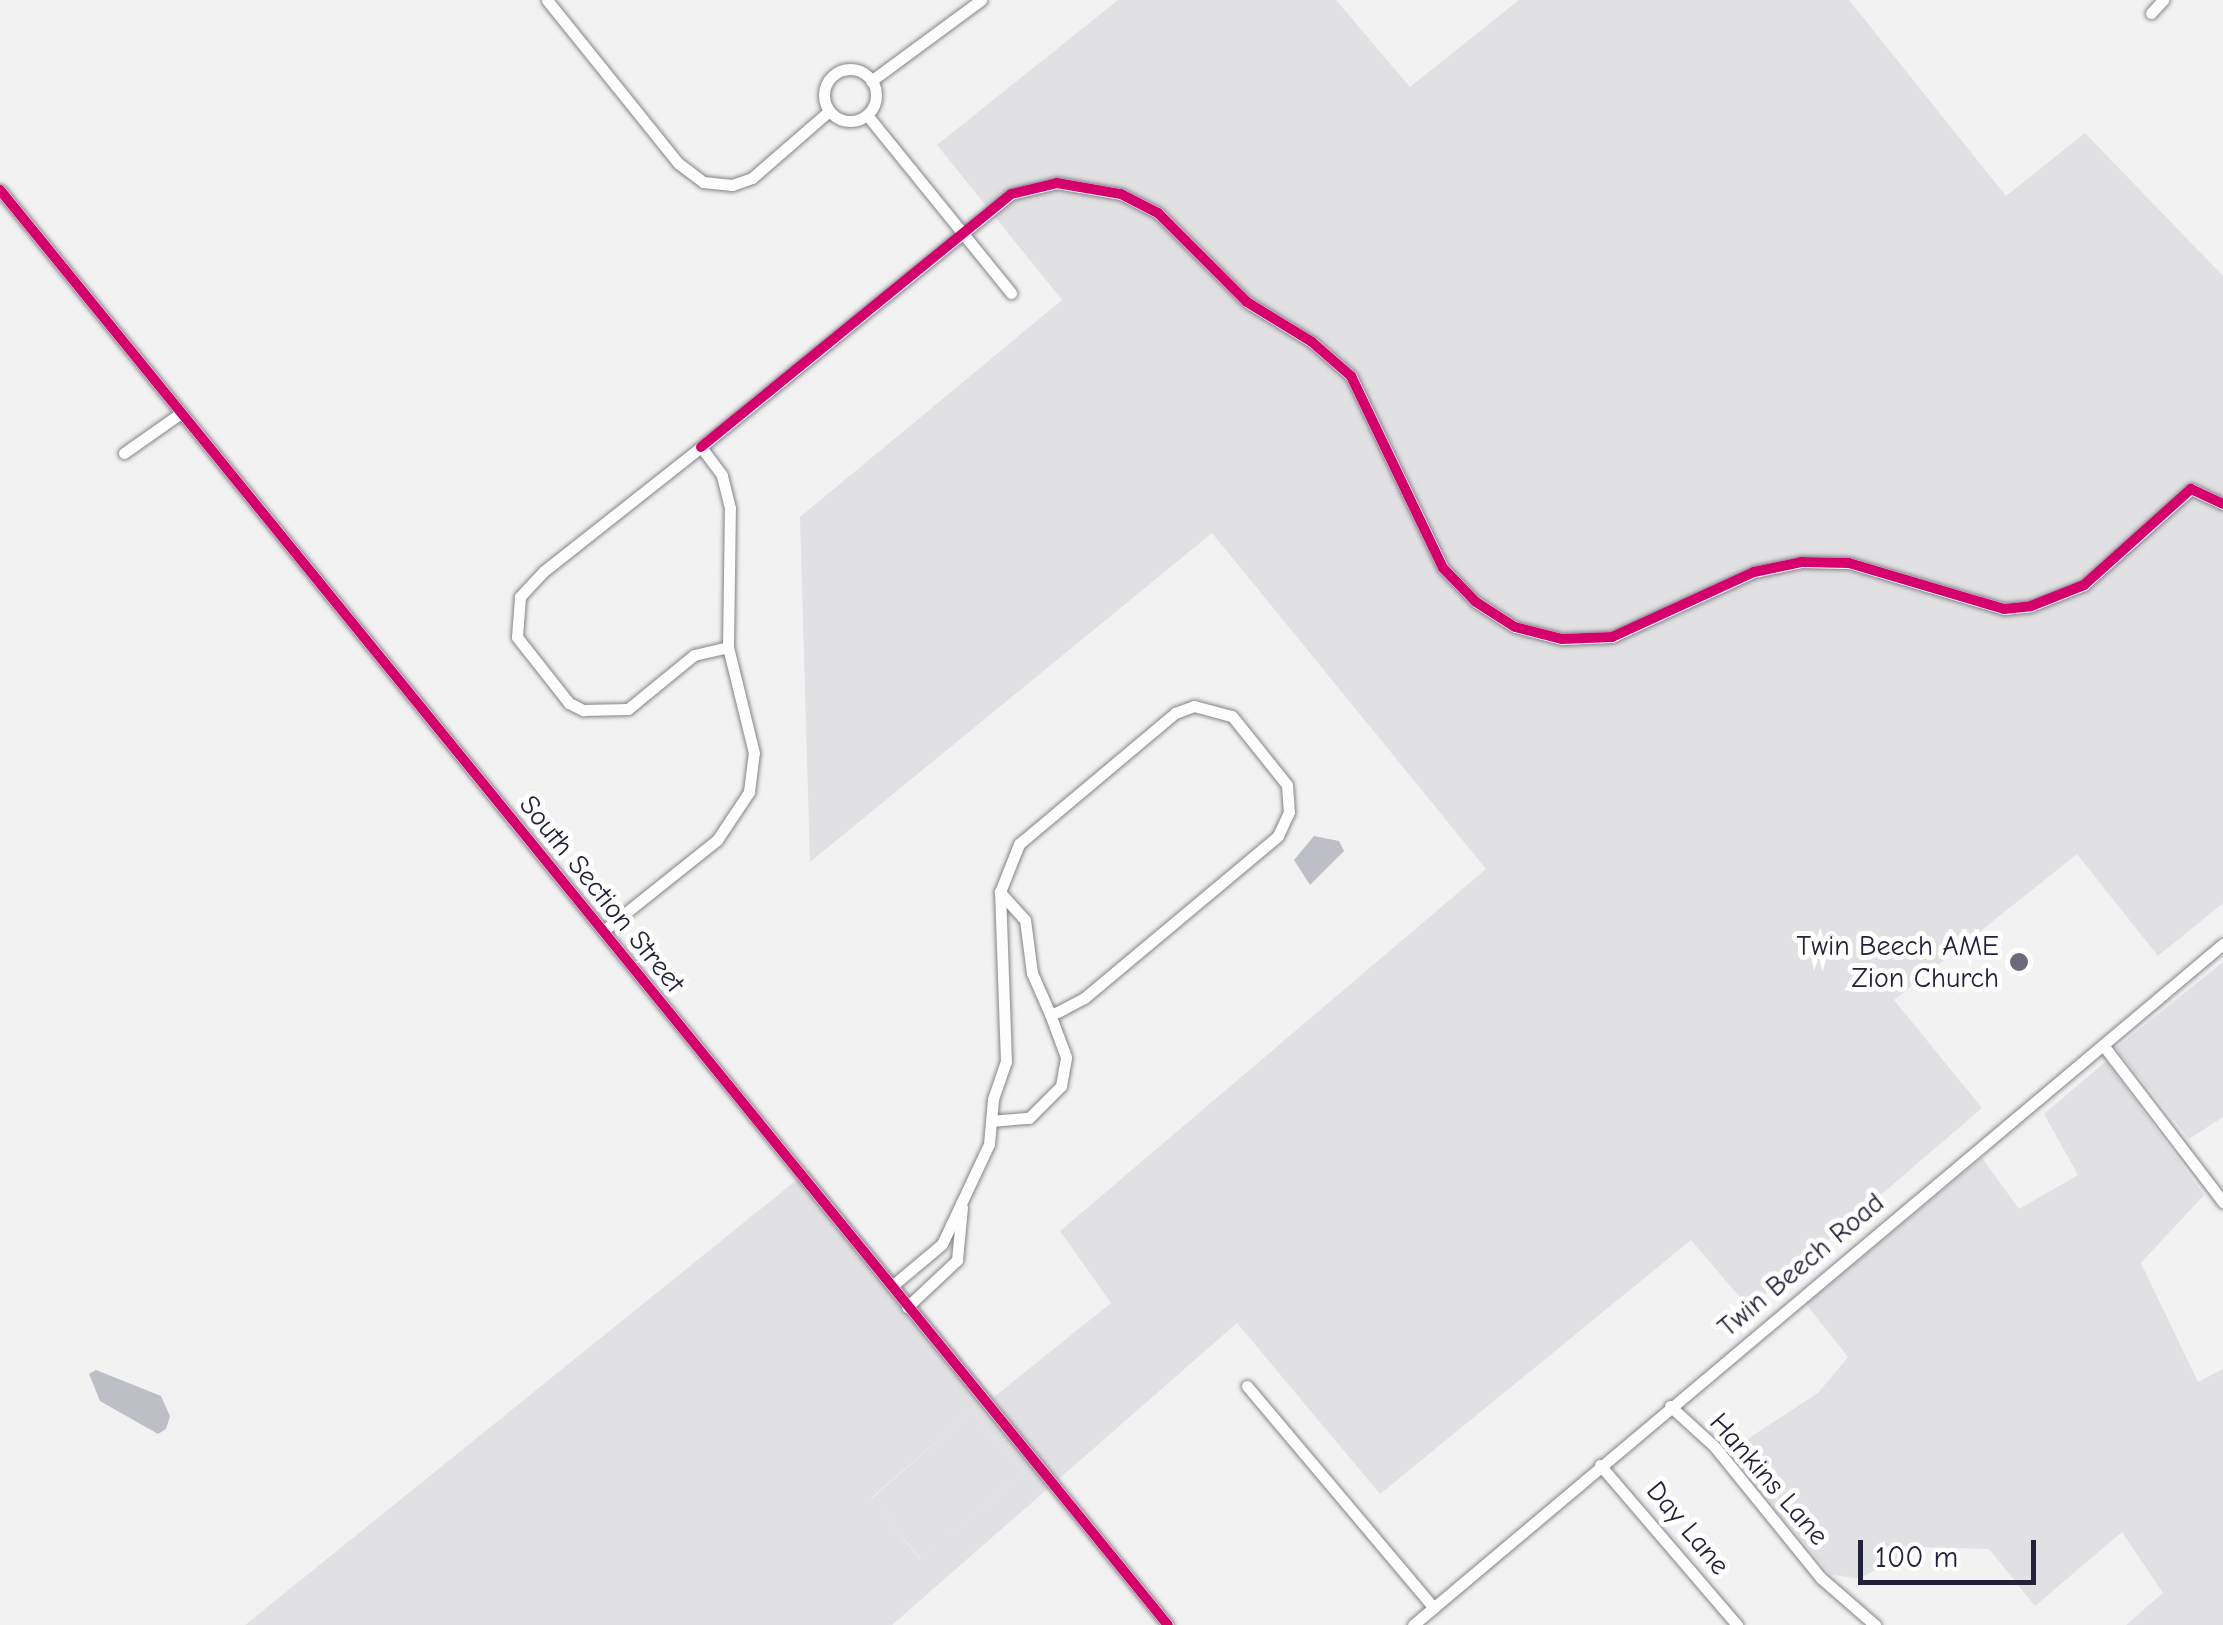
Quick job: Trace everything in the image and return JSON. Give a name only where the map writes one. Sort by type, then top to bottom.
[{"type":"street","points":[[547,0],[678,163],[703,182],[732,185],[752,178],[829,111]]},
{"type":"street","points":[[872,81],[981,0]]},
{"type":"street","points":[[2151,13],[2163,0]]},
{"type":"street","points":[[858,70],[872,81],[875,102],[867,115],[844,120],[829,111],[825,89],[834,75],[858,70]]},
{"type":"street","points":[[867,115],[1012,294]]},
{"type":"street","points":[[728,647],[694,655],[628,709],[598,713],[569,703],[517,637],[516,612],[528,585],[961,231],[1011,194],[1043,182],[1121,194],[1158,213],[1247,302],[1312,342],[1351,376],[1443,568],[1476,602],[1514,628],[1562,638],[1612,637],[1754,572],[1801,562],[1849,563],[2004,609],[2031,606],[2084,585],[2191,489],[2223,504]]},
{"type":"street","name":"South Section Street","points":[[0,190],[1168,1625]]},
{"type":"street","points":[[124,453],[181,413]]},
{"type":"street","points":[[604,931],[718,840],[745,802],[754,753],[728,647],[728,488],[700,446]]},
{"type":"street","points":[[892,1286],[942,1244],[989,1144],[1006,1062],[1000,892],[1009,858],[1032,829],[1185,708],[1214,708],[1232,716],[1287,785],[1289,812],[1278,836],[1084,998],[1050,1014]]},
{"type":"street","points":[[991,1121],[1030,1118],[1061,1086],[1066,1056],[1032,972],[1025,920],[1000,892]]},
{"type":"street","name":"Twin Beech Road","points":[[1412,1625],[2223,944]]},
{"type":"street","points":[[2103,1044],[2223,1202]]},
{"type":"street","points":[[907,1307],[957,1260],[962,1207]]},
{"type":"street","points":[[1248,1386],[1434,1608]]},
{"type":"street","name":"Hankins Lane","points":[[1670,1406],[1714,1446],[1821,1578],[1875,1625]]},
{"type":"street","name":"Day Lane","points":[[1600,1464],[1737,1625]]},
{"type":"shaded area","points":[[1118,0],[1336,0],[1410,87],[1519,0],[1849,0],[2006,196],[2085,133],[2223,276],[2223,903],[2158,956],[2077,854],[1894,1000],[1982,1108],[1749,1308],[1691,1240],[1380,1494],[1237,1323],[892,1625],[245,1625],[809,1170],[994,1397],[1111,1303],[1060,1231],[1486,869],[1212,533],[810,862],[800,517],[1062,300],[937,145]],"holes":[[[972,1411],[1025,1473],[920,1559],[871,1498]]]},
{"type":"shaded area","points":[[1314,836],[1339,841],[1344,851],[1310,885],[1294,860]]},
{"type":"shaded area","points":[[2223,962],[2223,1117],[2189,1139],[2116,1048]]},
{"type":"shaded area","points":[[2106,1061],[2204,1195],[2141,1263],[2198,1382],[2223,1369],[2223,1625],[2126,1625],[2163,1593],[2122,1532],[2035,1606],[1989,1549],[1921,1547],[1858,1579],[1830,1574],[1729,1451],[1818,1393],[1848,1357],[1806,1304],[1982,1158],[2019,1209],[2078,1175],[2044,1114]]},
{"type":"shaded area","points":[[96,1370],[161,1396],[170,1416],[166,1429],[158,1434],[100,1401],[89,1374]]},
{"type":"shaded area","points":[[972,1411],[1025,1473],[921,1559],[871,1499]]},
{"type":"cycle path","points":[[701,447],[1011,194],[1057,183],[1121,194],[1158,213],[1247,302],[1312,342],[1351,376],[1443,568],[1476,602],[1515,627],[1562,639],[1612,637],[1754,572],[1801,562],[1849,563],[2004,609],[2031,606],[2084,585],[2191,489],[2223,504]]},
{"type":"cycle path","points":[[0,190],[1168,1625]]},
{"type":"place","name":"Twin Beech AME Zion Church","points":[[2019,962]]}]
